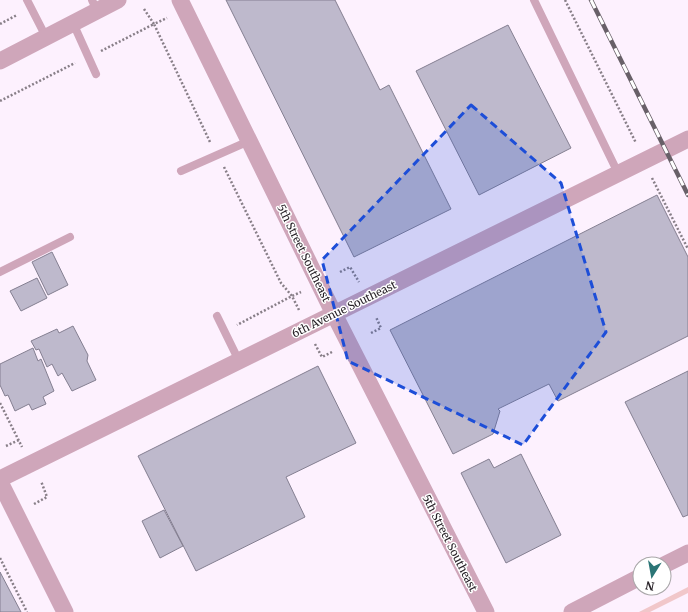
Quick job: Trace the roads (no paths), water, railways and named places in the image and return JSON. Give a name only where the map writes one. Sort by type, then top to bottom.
[{"type":"street","points":[[0,61],[73,23],[95,5],[118,0]]},
{"type":"street","name":"5th Street Southeast","points":[[180,0],[334,314],[486,612]]},
{"type":"street","name":"6th Avenue Southeast","points":[[0,479],[688,139]]},
{"type":"street","points":[[0,482],[65,612]]},
{"type":"street","points":[[672,561],[688,553]]},
{"type":"street","points":[[572,612],[632,582]]},
{"type":"lane","points":[[27,0],[46,37]]},
{"type":"lane","points":[[534,0],[618,173]]},
{"type":"lane","points":[[73,23],[96,74]]},
{"type":"lane","points":[[181,171],[249,141]]},
{"type":"lane","points":[[0,272],[70,237]]},
{"type":"lane","points":[[217,316],[239,361]]},
{"type":"railway","points":[[591,0],[688,195]]}]
